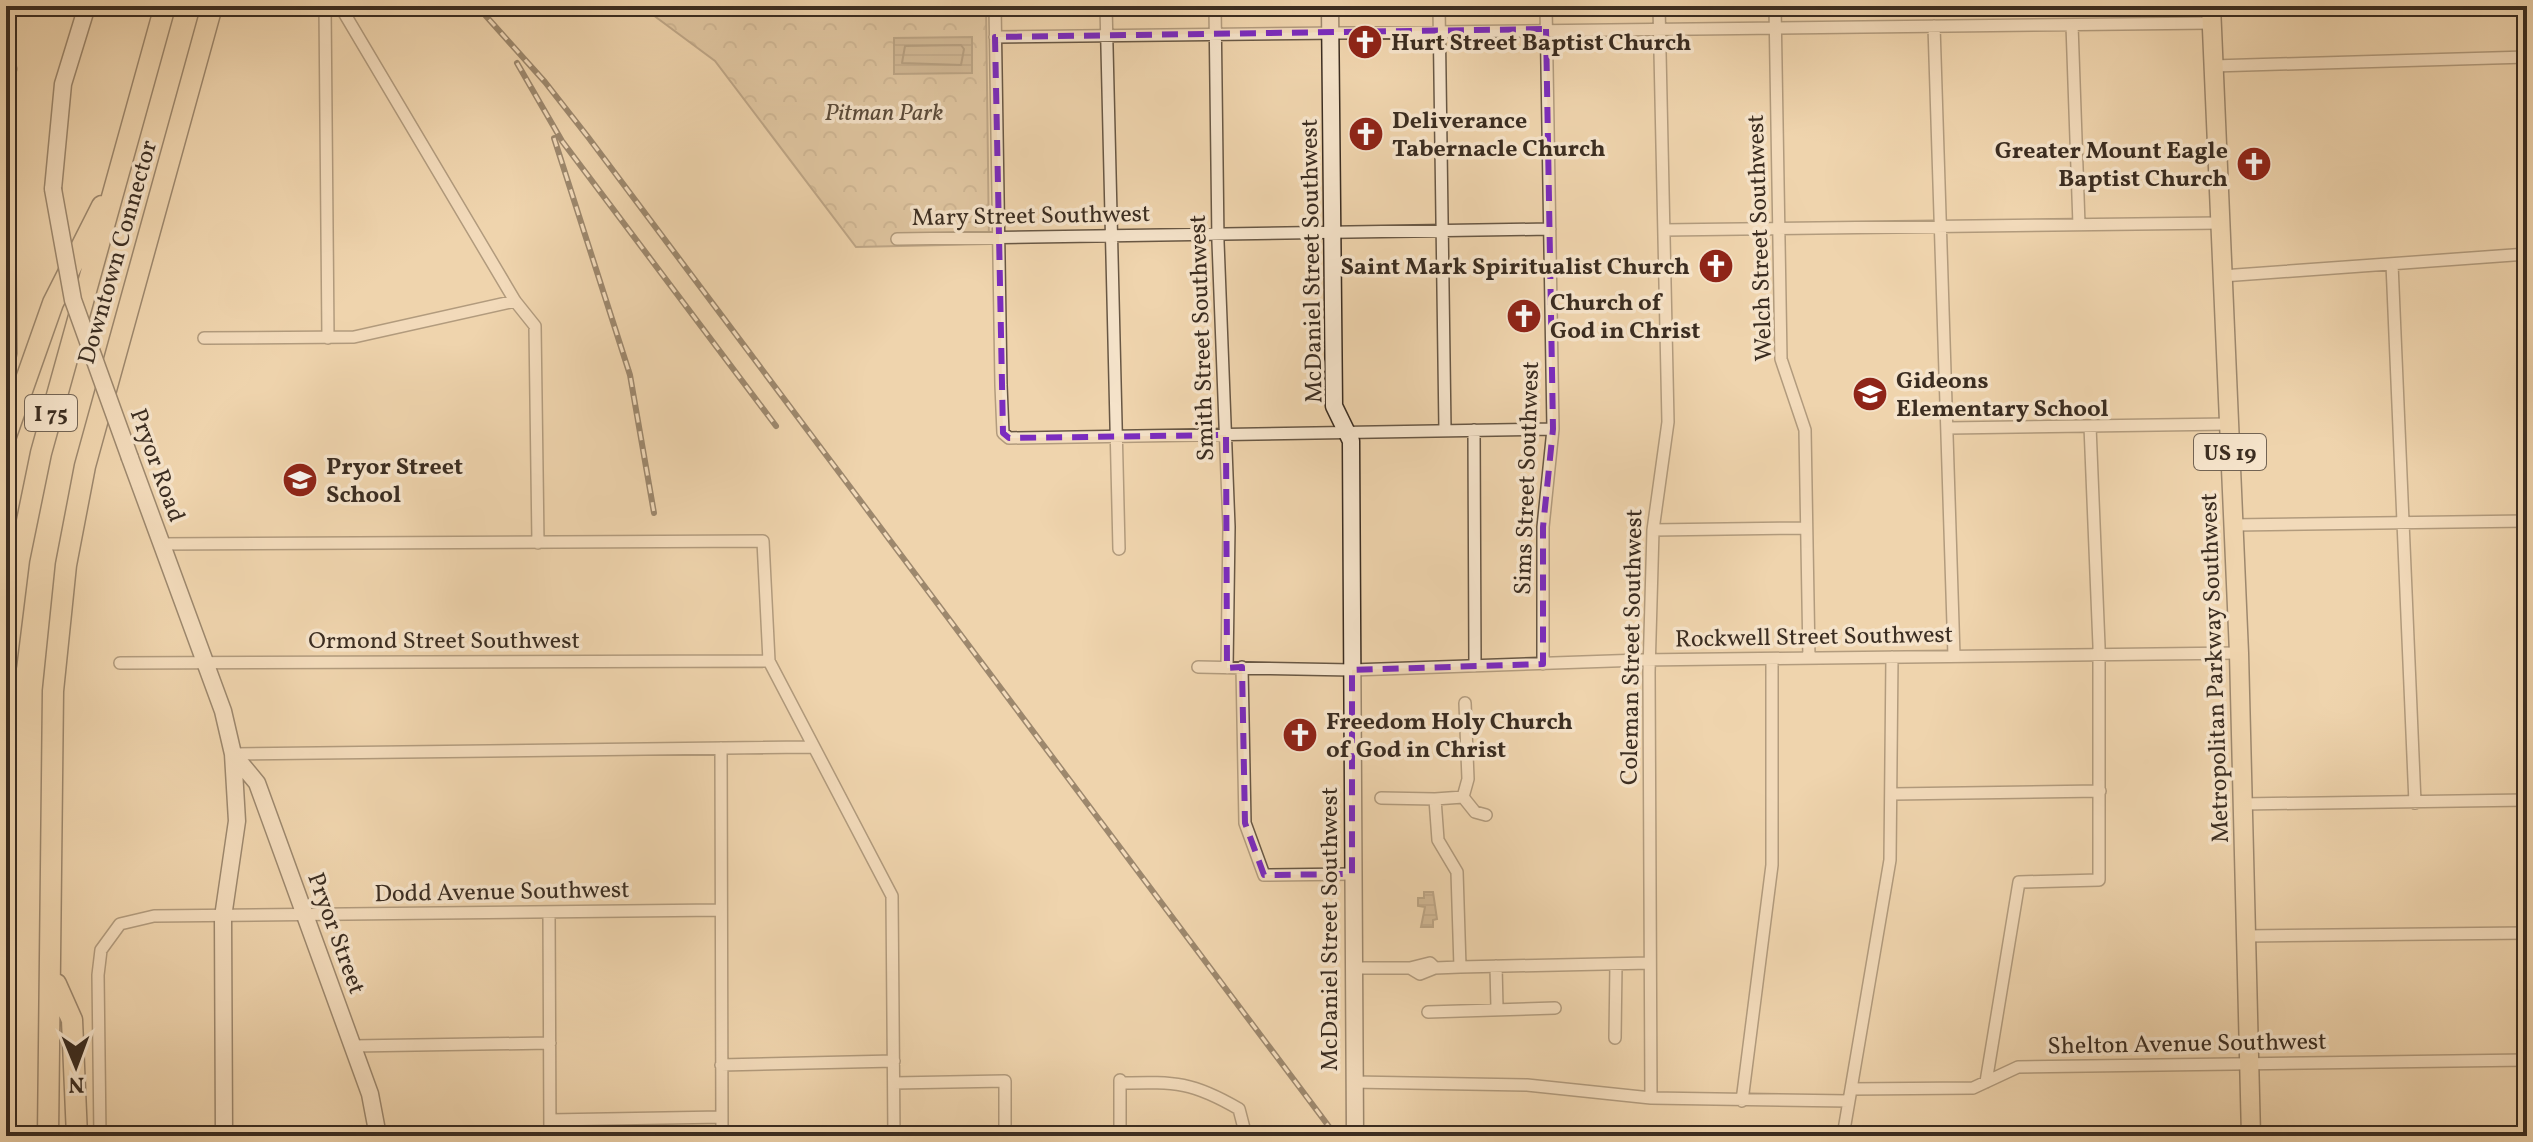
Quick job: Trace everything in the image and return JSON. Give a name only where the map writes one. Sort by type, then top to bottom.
[{"type":"highway","name":"Downtown Connector","points":[[6,665],[32,487],[165,6]]},
{"type":"highway","name":"Downtown Connector","points":[[48,1136],[53,977],[53,691],[70,539],[106,385],[212,6]]},
{"type":"highway","points":[[6,436],[53,303],[122,166]]},
{"type":"highway","points":[[53,977],[72,1020],[77,1136]]},
{"type":"main road","name":"Pryor Road","points":[[87,6],[60,98],[53,189],[73,300],[223,711],[233,754]]},
{"type":"main road","name":"McDaniel Street Southwest","points":[[1330,6],[1334,406],[1351,441],[1355,1136]]},
{"type":"main road","name":"Metropolitan Parkway Southwest","points":[[2211,15],[2239,653],[2251,1136]]},
{"type":"main road","points":[[6,16],[6,34]]},
{"type":"main road","points":[[224,1136],[223,917],[235,839],[233,754]]},
{"type":"main road","name":"Pryor Street","points":[[233,754],[257,783],[370,1094],[378,1136]]},
{"type":"main road","points":[[235,839],[241,825],[251,820],[262,821],[276,836]]},
{"type":"street","points":[[325,6],[328,338]]},
{"type":"street","points":[[340,6],[515,301],[535,326],[538,543]]},
{"type":"street","points":[[995,6],[1003,433],[1009,438],[1553,429]]},
{"type":"street","points":[[1106,6],[1109,236],[1119,549]]},
{"type":"street","name":"Smith Street Southwest","points":[[1215,6],[1218,235],[1229,527],[1227,668]]},
{"type":"street","points":[[1439,6],[1445,430]]},
{"type":"street","name":"Sims Street Southwest","points":[[1543,664],[1543,527],[1553,429],[1546,6]]},
{"type":"street","name":"Coleman Street Southwest","points":[[1651,1098],[1649,660],[1653,530],[1668,422],[1659,6]]},
{"type":"street","name":"Welch Street Southwest","points":[[1775,6],[1781,359],[1805,430],[1809,658]]},
{"type":"street","points":[[995,37],[2072,25],[2211,15]]},
{"type":"street","points":[[2072,25],[2079,225]]},
{"type":"street","points":[[1934,26],[1943,227],[1954,656]]},
{"type":"street","points":[[6,34],[11,353],[6,372]]},
{"type":"street","points":[[2213,66],[2527,57]]},
{"type":"street","points":[[1664,230],[2220,223]]},
{"type":"street","name":"Mary Street Southwest","points":[[897,239],[1550,229]]},
{"type":"street","points":[[2222,276],[2527,254]]},
{"type":"street","points":[[2392,264],[2415,803]]},
{"type":"street","points":[[204,338],[354,337],[515,301]]},
{"type":"street","points":[[1948,428],[2229,424]]},
{"type":"street","points":[[1986,1082],[2019,882],[2099,880],[2100,655],[2090,426]]},
{"type":"street","points":[[1474,430],[1475,666]]},
{"type":"street","points":[[2233,525],[2527,521]]},
{"type":"street","points":[[1653,530],[1806,528]]},
{"type":"street","points":[[161,544],[763,541],[769,661],[811,747],[892,896],[894,1136]]},
{"type":"street","name":"Rockwell Street Southwest","points":[[1198,667],[1352,670],[1649,660],[2239,653]]},
{"type":"street","points":[[1843,1136],[1890,860],[1892,657]]},
{"type":"street","points":[[1742,1101],[1772,865],[1772,659]]},
{"type":"street","name":"Ormond Street Southwest","points":[[120,663],[769,661]]},
{"type":"street","points":[[1242,667],[1245,823],[1264,875],[1352,874]]},
{"type":"street","points":[[1463,797],[1468,779],[1465,703]]},
{"type":"street","points":[[233,754],[811,747]]},
{"type":"street","points":[[721,748],[722,1136]]},
{"type":"street","points":[[1893,794],[2100,791]]},
{"type":"street","points":[[1381,798],[1463,797]]},
{"type":"street","points":[[1463,797],[1475,812],[1486,815]]},
{"type":"street","points":[[1435,799],[1438,840],[1457,872],[1460,967]]},
{"type":"street","points":[[2243,804],[2527,800]]},
{"type":"street","name":"Dodd Avenue Southwest","points":[[100,1136],[98,975],[101,950],[109,934],[120,924],[136,918],[720,910]]},
{"type":"street","points":[[549,913],[550,1136]]},
{"type":"street","points":[[2246,936],[2527,933]]},
{"type":"street","points":[[1353,968],[1410,968],[1430,963],[1435,968],[1650,963]]},
{"type":"street","points":[[1615,1038],[1616,965]]},
{"type":"street","points":[[1496,966],[1497,1008]]},
{"type":"street","points":[[1428,1012],[1555,1008]]},
{"type":"street","points":[[353,1046],[550,1043]]},
{"type":"street","name":"Shelton Avenue Southwest","points":[[1353,1082],[1527,1085],[1651,1098],[1742,1101],[1973,1088],[2018,1067],[2527,1060]]},
{"type":"street","points":[[721,1065],[894,1061]]},
{"type":"street","points":[[894,1083],[1005,1081],[1005,1136]]},
{"type":"street","points":[[1120,1136],[1120,1081],[1183,1082],[1204,1088],[1239,1109],[1246,1136]]},
{"type":"street","points":[[550,1120],[722,1117]]},
{"type":"highlighted area","points":[[1546,29],[1553,429],[1543,527],[1543,664],[1352,670],[1352,874],[1264,875],[1245,823],[1242,667],[1227,668],[1226,435],[1009,438],[1003,433],[995,37]]},
{"type":"green space","name":"Pitman Park","points":[[641,6],[986,6],[989,244],[856,247],[715,61]]},
{"type":"water","points":[[972,37],[972,73],[894,74],[894,38]]},
{"type":"water","points":[[1424,892],[1433,892],[1437,919],[1433,920],[1433,927],[1421,927],[1425,907],[1418,906],[1418,898],[1424,898]]},
{"type":"railway","points":[[477,6],[545,82],[588,137],[1336,1136]]},
{"type":"railway","points":[[517,63],[562,141],[776,426]]},
{"type":"railway","points":[[554,138],[630,375],[654,513]]},
{"type":"place","name":"Hurt Street Baptist Church","points":[[1365,42]]},
{"type":"place","name":"Deliverance Tabernacle Church","points":[[1366,134]]},
{"type":"place","name":"Greater Mount Eagle Baptist Church","points":[[2254,164]]},
{"type":"place","name":"Saint Mark Spiritualist Church","points":[[1716,266]]},
{"type":"place","name":"Church of God in Christ","points":[[1524,316]]},
{"type":"place","name":"Gideons Elementary School","points":[[1870,394]]},
{"type":"place","name":"Pryor Street School","points":[[300,480]]},
{"type":"place","name":"Freedom Holy Church of God in Christ","points":[[1300,735]]}]
